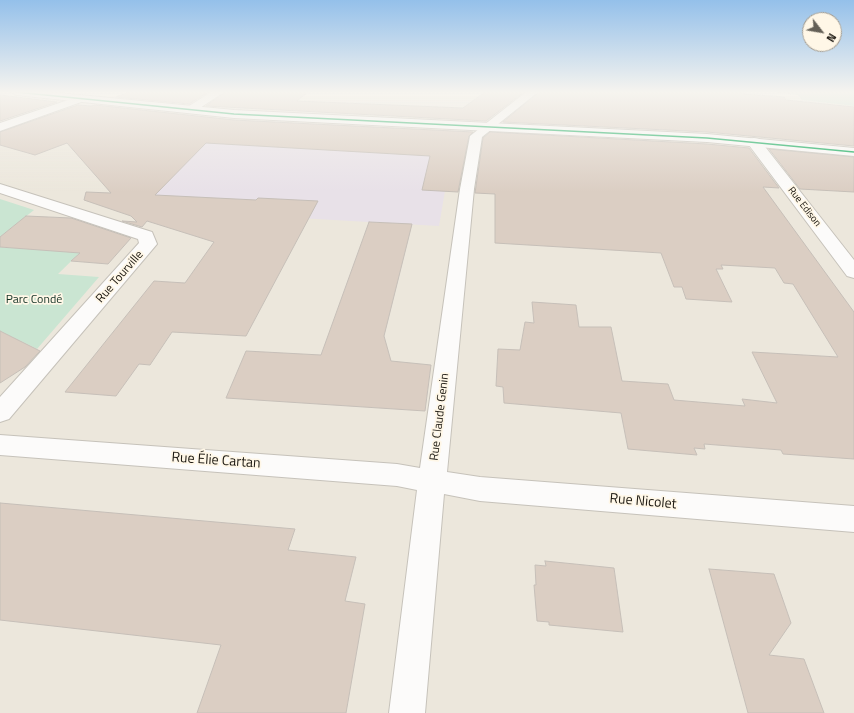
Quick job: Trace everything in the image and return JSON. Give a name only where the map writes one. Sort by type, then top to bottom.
[{"type":"street","points":[[445,125],[679,136],[854,152]]},
{"type":"street","name":"Rue Claude Genin","points":[[407,713],[432,481],[467,190],[476,136],[490,125]]},
{"type":"street","name":"Rue Edison","points":[[754,142],[854,272]]},
{"type":"street","name":"Rue Tourville","points":[[0,188],[146,236],[148,244],[0,413]]},
{"type":"street","name":"Rue Élie Cartan","points":[[0,445],[397,474],[432,481]]},
{"type":"street","name":"Rue Nicolet","points":[[432,481],[480,489],[854,519]]},
{"type":"shaded area","points":[[454,138],[439,226],[246,215],[134,204],[197,142]]},
{"type":"green space","points":[[0,199],[34,210],[0,237]]},
{"type":"green space","name":"Parc Condé","points":[[101,232],[58,274],[99,277],[37,349],[0,331],[0,247],[16,248],[29,237]]},
{"type":"building","points":[[19,125],[339,125],[473,132],[469,136],[458,192],[422,190],[430,156],[206,143],[155,195],[256,200],[258,198],[318,201],[246,336],[172,332],[150,365],[139,364],[116,396],[65,392],[154,281],[185,283],[214,242],[147,221],[142,227],[122,221],[137,222],[131,216],[84,200],[86,192],[111,193],[67,143],[35,155],[0,145],[0,132]]},
{"type":"building","points":[[570,125],[854,125],[854,146],[707,132]]},
{"type":"building","points":[[490,132],[707,144],[749,148],[779,188],[763,187],[854,312],[854,459],[783,454],[781,450],[704,444],[705,449],[694,448],[697,455],[628,449],[621,413],[504,403],[503,387],[496,386],[498,349],[520,350],[525,322],[534,323],[532,302],[576,305],[579,327],[611,327],[622,381],[668,384],[674,400],[745,406],[742,399],[777,403],[752,352],[838,357],[793,284],[784,283],[775,268],[721,265],[723,269],[716,269],[732,302],[686,299],[682,287],[674,287],[661,253],[495,243],[495,194],[475,193],[483,138]]},
{"type":"building","points":[[769,149],[854,157],[854,192],[800,189]]},
{"type":"building","points":[[26,216],[71,218],[131,238],[108,264],[71,261],[80,253],[0,247],[0,237]]},
{"type":"building","points":[[369,222],[412,224],[384,336],[391,361],[431,365],[425,411],[226,398],[246,351],[321,355]]},
{"type":"building","points":[[0,331],[40,351],[25,367],[0,383]]},
{"type":"building","points":[[0,503],[295,529],[288,550],[356,557],[345,601],[365,604],[346,713],[197,713],[221,645],[0,620]]},
{"type":"building","points":[[545,561],[614,568],[623,632],[549,625],[549,622],[537,621],[534,585],[536,585],[535,565],[546,566]]},
{"type":"building","points":[[709,569],[774,574],[791,623],[769,655],[804,659],[824,713],[748,713]]},
{"type":"transit line","points":[[456,125],[707,138],[854,152]]}]
